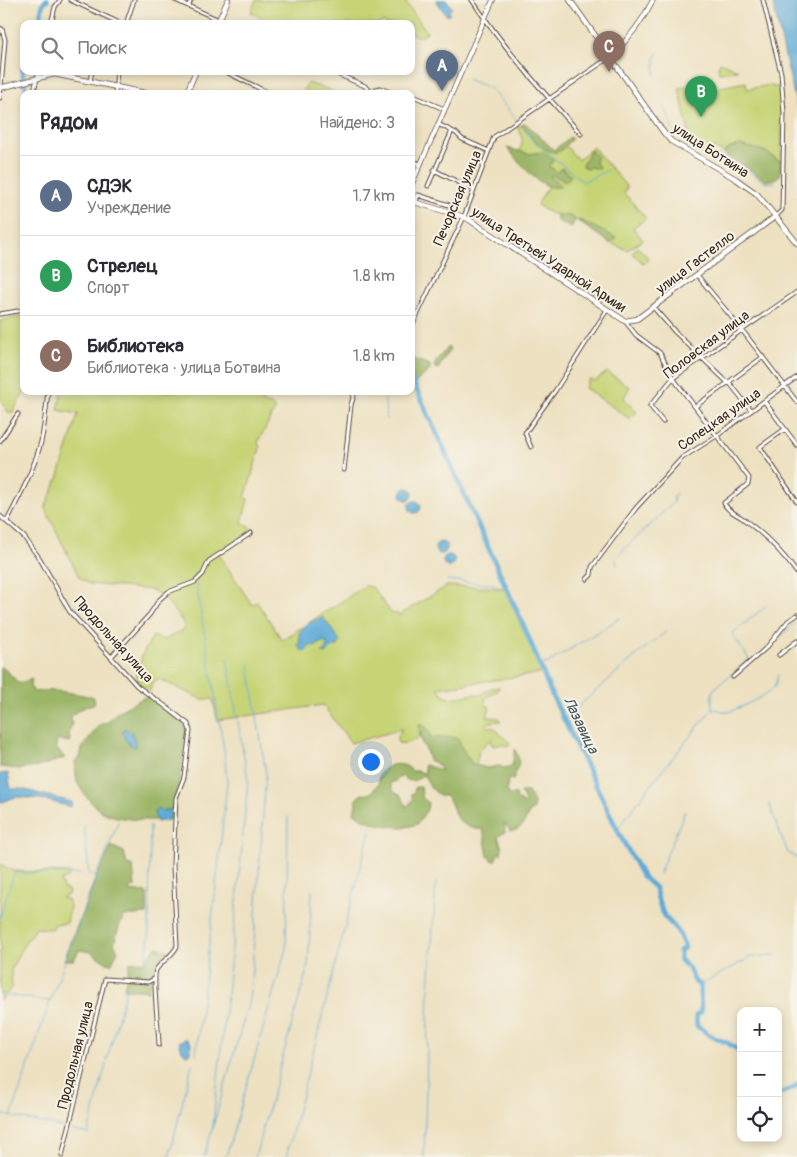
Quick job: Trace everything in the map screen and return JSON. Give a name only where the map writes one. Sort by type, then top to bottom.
[{"type":"main road","points":[[219,20],[228,0]]},
{"type":"main road","name":"улица Ботвина","points":[[570,0],[659,127],[671,141],[736,179],[757,194],[797,244]]},
{"type":"main road","points":[[1,88],[49,75]]},
{"type":"main road","points":[[74,75],[131,90]]},
{"type":"main road","points":[[188,90],[194,75]]},
{"type":"main road","name":"улица Третьей Ударной Армии","points":[[415,201],[464,217],[625,321]]},
{"type":"main road","name":"улица Гастелло","points":[[625,321],[637,319],[776,216]]},
{"type":"street","points":[[52,20],[55,7],[60,0]]},
{"type":"street","points":[[70,0],[113,20]]},
{"type":"street","points":[[127,20],[134,0]]},
{"type":"street","points":[[175,0],[189,5],[215,20]]},
{"type":"street","points":[[189,5],[191,0]]},
{"type":"street","points":[[472,0],[484,20],[550,100],[581,134]]},
{"type":"street","points":[[415,176],[493,0]]},
{"type":"street","points":[[611,56],[640,25],[652,0]]},
{"type":"street","points":[[763,0],[782,73],[784,113],[782,210],[776,216]]},
{"type":"street","points":[[0,28],[5,40],[0,98]]},
{"type":"street","name":"Печорская улица","points":[[415,320],[464,217],[494,137],[611,56]]},
{"type":"street","points":[[34,90],[37,75]]},
{"type":"street","points":[[90,80],[91,75]]},
{"type":"street","points":[[116,90],[118,75]]},
{"type":"street","points":[[232,75],[263,90]]},
{"type":"street","points":[[343,75],[368,90]]},
{"type":"street","points":[[373,90],[380,88],[385,90]]},
{"type":"street","points":[[415,97],[444,109]]},
{"type":"street","points":[[438,124],[462,139],[489,150]]},
{"type":"street","points":[[428,186],[452,131]]},
{"type":"street","points":[[415,162],[420,164]]},
{"type":"street","points":[[434,170],[474,190]]},
{"type":"street","points":[[697,275],[797,402]]},
{"type":"street","name":"Половская улица","points":[[663,422],[650,406],[674,378],[797,292]]},
{"type":"street","points":[[654,307],[675,332],[729,382],[751,410]]},
{"type":"street","points":[[532,447],[525,433],[555,391],[607,310]]},
{"type":"street","points":[[0,314],[20,311]]},
{"type":"street","name":"улица Третьей Ударной Армии","points":[[625,321],[636,335],[660,353],[674,378],[749,478],[748,484],[724,504],[726,508],[742,518],[765,537],[797,573]]},
{"type":"street","points":[[696,406],[763,357]]},
{"type":"street","name":"Сопецкая улица","points":[[587,579],[591,575],[592,567],[645,498],[682,458],[718,435],[797,376]]},
{"type":"street","points":[[7,521],[24,486],[42,440],[48,395]]},
{"type":"street","points":[[344,470],[351,405],[354,395]]},
{"type":"street","points":[[764,401],[797,445]]},
{"type":"street","points":[[0,441],[18,414]]},
{"type":"street","points":[[785,430],[760,448],[797,502]]},
{"type":"street","name":"Продольная улица","points":[[0,516],[24,537],[40,559],[70,612],[137,686],[188,724],[190,731],[184,778],[176,798],[173,865],[177,946],[175,951],[159,966],[154,979],[148,982],[105,979],[62,1156]]},
{"type":"street","points":[[111,657],[168,592],[195,582],[203,574],[209,560],[251,533]]},
{"type":"street","points":[[733,677],[767,647],[788,622],[797,615]]},
{"type":"street","points":[[779,655],[797,640]]},
{"type":"street","points":[[154,979],[159,1045]]},
{"type":"green space","points":[[256,0],[404,0],[427,32],[421,37],[415,35],[415,20],[264,20],[251,12]]},
{"type":"green space","points":[[720,62],[738,70],[719,73],[718,67]]},
{"type":"green space","points":[[746,82],[747,89],[771,85],[772,87],[780,87],[782,112],[781,162],[764,151],[730,148],[724,153],[713,148],[708,156],[692,147],[679,88],[709,83],[715,88]]},
{"type":"green space","points":[[307,83],[329,90],[304,90]]},
{"type":"green space","points":[[525,123],[554,150],[570,137],[572,139],[560,151],[550,151],[529,134],[522,125]]},
{"type":"green space","points":[[522,125],[533,139],[549,151],[562,150],[565,145],[578,160],[593,147],[627,187],[624,193],[646,218],[633,228],[643,240],[627,250],[610,243],[570,216],[552,214],[537,205],[548,186],[548,166],[543,152],[529,154],[519,151],[522,139],[521,133],[517,128]]},
{"type":"green space","points":[[740,145],[764,151],[781,162],[780,175],[775,179],[766,181],[740,163],[727,157],[724,153],[730,148]]},
{"type":"green space","points":[[507,148],[529,154],[543,152],[554,160],[549,166],[557,172],[562,168],[571,176],[566,181],[551,175],[550,177],[560,184],[560,187],[552,187],[545,184],[530,174]]},
{"type":"green space","points":[[591,150],[597,157],[595,161],[599,167],[597,169],[590,167],[587,169],[582,165]]},
{"type":"green space","points":[[557,215],[570,216],[575,220],[571,228],[556,220]]},
{"type":"green space","points":[[580,220],[616,238],[610,243],[578,221]]},
{"type":"green space","points":[[637,247],[649,258],[644,264],[632,253]]},
{"type":"green space","points":[[20,317],[20,395],[23,395],[13,412],[8,412],[0,399],[0,321]]},
{"type":"green space","points":[[448,347],[450,349],[438,369],[434,367],[436,361]]},
{"type":"green space","points":[[415,359],[430,365],[430,370],[416,382]]},
{"type":"green space","points":[[607,372],[630,387],[624,397],[637,412],[630,419],[585,388],[589,379],[595,381]]},
{"type":"green space","points":[[61,395],[263,395],[262,402],[271,405],[275,410],[258,442],[260,448],[245,498],[248,499],[242,522],[250,527],[249,534],[218,553],[252,605],[257,602],[282,640],[365,586],[372,587],[392,614],[397,613],[398,616],[447,586],[504,588],[543,673],[438,688],[444,695],[453,698],[474,694],[480,695],[492,688],[499,687],[497,691],[485,698],[486,705],[490,707],[487,717],[499,718],[501,721],[489,722],[486,725],[496,729],[510,744],[507,746],[502,744],[493,746],[491,739],[479,750],[476,764],[472,764],[463,750],[432,738],[419,725],[420,735],[410,742],[398,743],[397,738],[402,729],[351,743],[323,705],[217,720],[213,699],[201,699],[159,679],[152,683],[150,691],[140,685],[136,678],[142,655],[153,636],[165,640],[184,629],[183,622],[166,600],[152,590],[89,584],[79,577],[45,508],[59,476],[78,414],[58,410]]},
{"type":"green space","points":[[1,666],[19,683],[32,679],[30,686],[34,692],[56,691],[94,697],[95,703],[78,710],[71,717],[70,742],[57,740],[56,748],[65,758],[37,767],[21,769],[0,767]]},
{"type":"green space","points":[[147,696],[185,725],[183,760],[173,819],[136,820],[108,814],[101,811],[91,802],[76,778],[75,761],[80,758],[82,748],[99,725],[108,722],[117,712]]},
{"type":"green space","points":[[419,724],[427,728],[432,738],[458,738],[472,764],[487,768],[512,766],[515,749],[518,764],[513,780],[508,779],[507,791],[510,797],[515,793],[517,795],[516,798],[524,804],[525,801],[520,792],[528,792],[534,803],[533,810],[530,811],[525,821],[515,831],[511,831],[504,823],[505,832],[498,836],[502,848],[501,854],[498,853],[495,861],[491,860],[488,856],[483,829],[471,828],[463,824],[457,818],[448,798],[440,796],[430,787],[422,775],[412,781],[402,776],[390,783],[393,791],[401,796],[407,807],[413,799],[411,794],[414,793],[415,787],[421,787],[422,797],[428,803],[427,810],[417,824],[405,827],[385,825],[365,820],[354,813],[357,798],[362,794],[372,792],[379,783],[381,772],[385,768],[396,764],[425,774],[424,765],[441,770],[440,766],[429,760],[425,747],[422,745]]},
{"type":"green space","points":[[111,846],[124,852],[127,865],[133,866],[135,887],[130,888],[129,891],[147,893],[147,914],[124,916],[114,944],[118,951],[111,964],[91,952],[79,950],[74,960],[64,960],[99,869],[103,865]]},
{"type":"green space","points":[[0,864],[13,871],[69,873],[69,877],[60,881],[64,889],[69,891],[68,895],[61,898],[67,899],[70,907],[67,923],[54,924],[54,929],[35,928],[20,951],[11,970],[12,987],[0,1001]]},
{"type":"green space","points":[[156,947],[171,951],[154,969],[148,991],[124,989],[130,962],[144,961]]},
{"type":"water","points":[[436,0],[447,0],[452,8],[449,11],[450,14],[447,16]]},
{"type":"water","points":[[772,0],[797,0],[797,108]]},
{"type":"water","points":[[405,488],[409,488],[413,494],[409,500],[405,500],[401,496],[401,492]]},
{"type":"water","points":[[413,501],[417,501],[421,507],[417,513],[413,513],[409,509],[409,505]]},
{"type":"water","points":[[439,542],[443,542],[447,548],[443,554],[439,554],[435,550],[435,546]]},
{"type":"water","points":[[447,555],[451,555],[455,561],[451,567],[447,567],[443,563],[443,559]]},
{"type":"water","points":[[323,617],[340,641],[338,646],[333,647],[326,654],[322,653],[327,647],[326,643],[322,642],[315,646],[311,645],[306,651],[302,651],[298,645],[300,632],[306,626]]},
{"type":"water","points":[[125,728],[127,731],[132,732],[136,747],[133,747],[126,741],[122,732]]},
{"type":"water","points":[[8,773],[11,789],[22,789],[72,802],[71,807],[41,799],[16,797],[0,803],[0,774]]},
{"type":"water","points":[[156,809],[162,811],[171,809],[169,820],[157,822],[154,812]]},
{"type":"water","points":[[184,1039],[191,1043],[190,1053],[187,1055],[182,1051],[179,1042]]},
{"type":"waterway","name":"Лазавица","points":[[40,20],[43,3],[47,0]]},
{"type":"waterway","points":[[655,75],[655,59],[658,53]]},
{"type":"waterway","name":"Лазавица","points":[[23,75],[26,90]]},
{"type":"waterway","points":[[467,79],[491,89],[516,119]]},
{"type":"waterway","points":[[665,107],[673,130],[687,138]]},
{"type":"waterway","points":[[522,126],[532,140],[583,182],[608,170]]},
{"type":"waterway","points":[[717,155],[739,165],[766,183],[775,182]]},
{"type":"waterway","name":"Лазавица","points":[[415,386],[523,624],[551,693],[621,837],[642,876],[655,888],[664,916],[677,930],[685,947],[680,951],[680,959],[689,969],[695,982],[700,985],[701,1012],[696,1016],[697,1026],[737,1049]]},
{"type":"waterway","points":[[384,395],[386,419]]},
{"type":"waterway","points":[[617,565],[615,558],[674,502],[673,497],[676,493]]},
{"type":"waterway","points":[[447,580],[505,586]]},
{"type":"waterway","points":[[196,584],[224,749],[227,783],[196,1054]]},
{"type":"waterway","points":[[712,708],[712,693],[714,689],[749,659],[732,634],[766,606]]},
{"type":"waterway","points":[[541,665],[548,663],[620,618]]},
{"type":"waterway","points":[[757,659],[794,624]]},
{"type":"waterway","points":[[564,719],[640,652],[666,632]]},
{"type":"waterway","points":[[213,1123],[248,780],[227,658]]},
{"type":"waterway","points":[[204,1157],[248,1005],[251,985],[266,774],[249,665]]},
{"type":"waterway","points":[[712,710],[728,712],[759,698],[773,689],[778,675]]},
{"type":"waterway","points":[[618,828],[710,712]]},
{"type":"waterway","points":[[769,804],[788,853],[797,858]]},
{"type":"waterway","points":[[659,874],[685,811]]},
{"type":"waterway","points":[[226,1157],[286,949],[288,817]]},
{"type":"waterway","points":[[11,1117],[50,1001],[118,822]]},
{"type":"waterway","points":[[84,826],[89,875],[98,876]]},
{"type":"waterway","points":[[145,978],[149,934],[150,826]]},
{"type":"waterway","points":[[286,1157],[371,826]]},
{"type":"waterway","points":[[0,918],[14,873],[80,874]]},
{"type":"waterway","points":[[424,1157],[429,989],[436,882]]},
{"type":"waterway","points":[[255,1157],[308,966],[312,891]]},
{"type":"waterway","points":[[700,985],[751,957],[776,955]]},
{"type":"waterway","points":[[107,1060],[127,985]]},
{"type":"waterway","points":[[0,994],[49,1001]]},
{"type":"waterway","points":[[72,1130],[88,1134],[106,1064]]},
{"type":"waterway","points":[[169,1157],[192,1064]]},
{"type":"waterway","name":"Лазавица","points":[[782,1092],[797,1085]]},
{"type":"waterway","points":[[0,1114],[65,1128]]},
{"type":"place","name":"Библиотека","points":[[609,72]]},
{"type":"place","name":"СДЭК","points":[[442,91]]},
{"type":"place","name":"Стрелец","points":[[701,117]]}]
